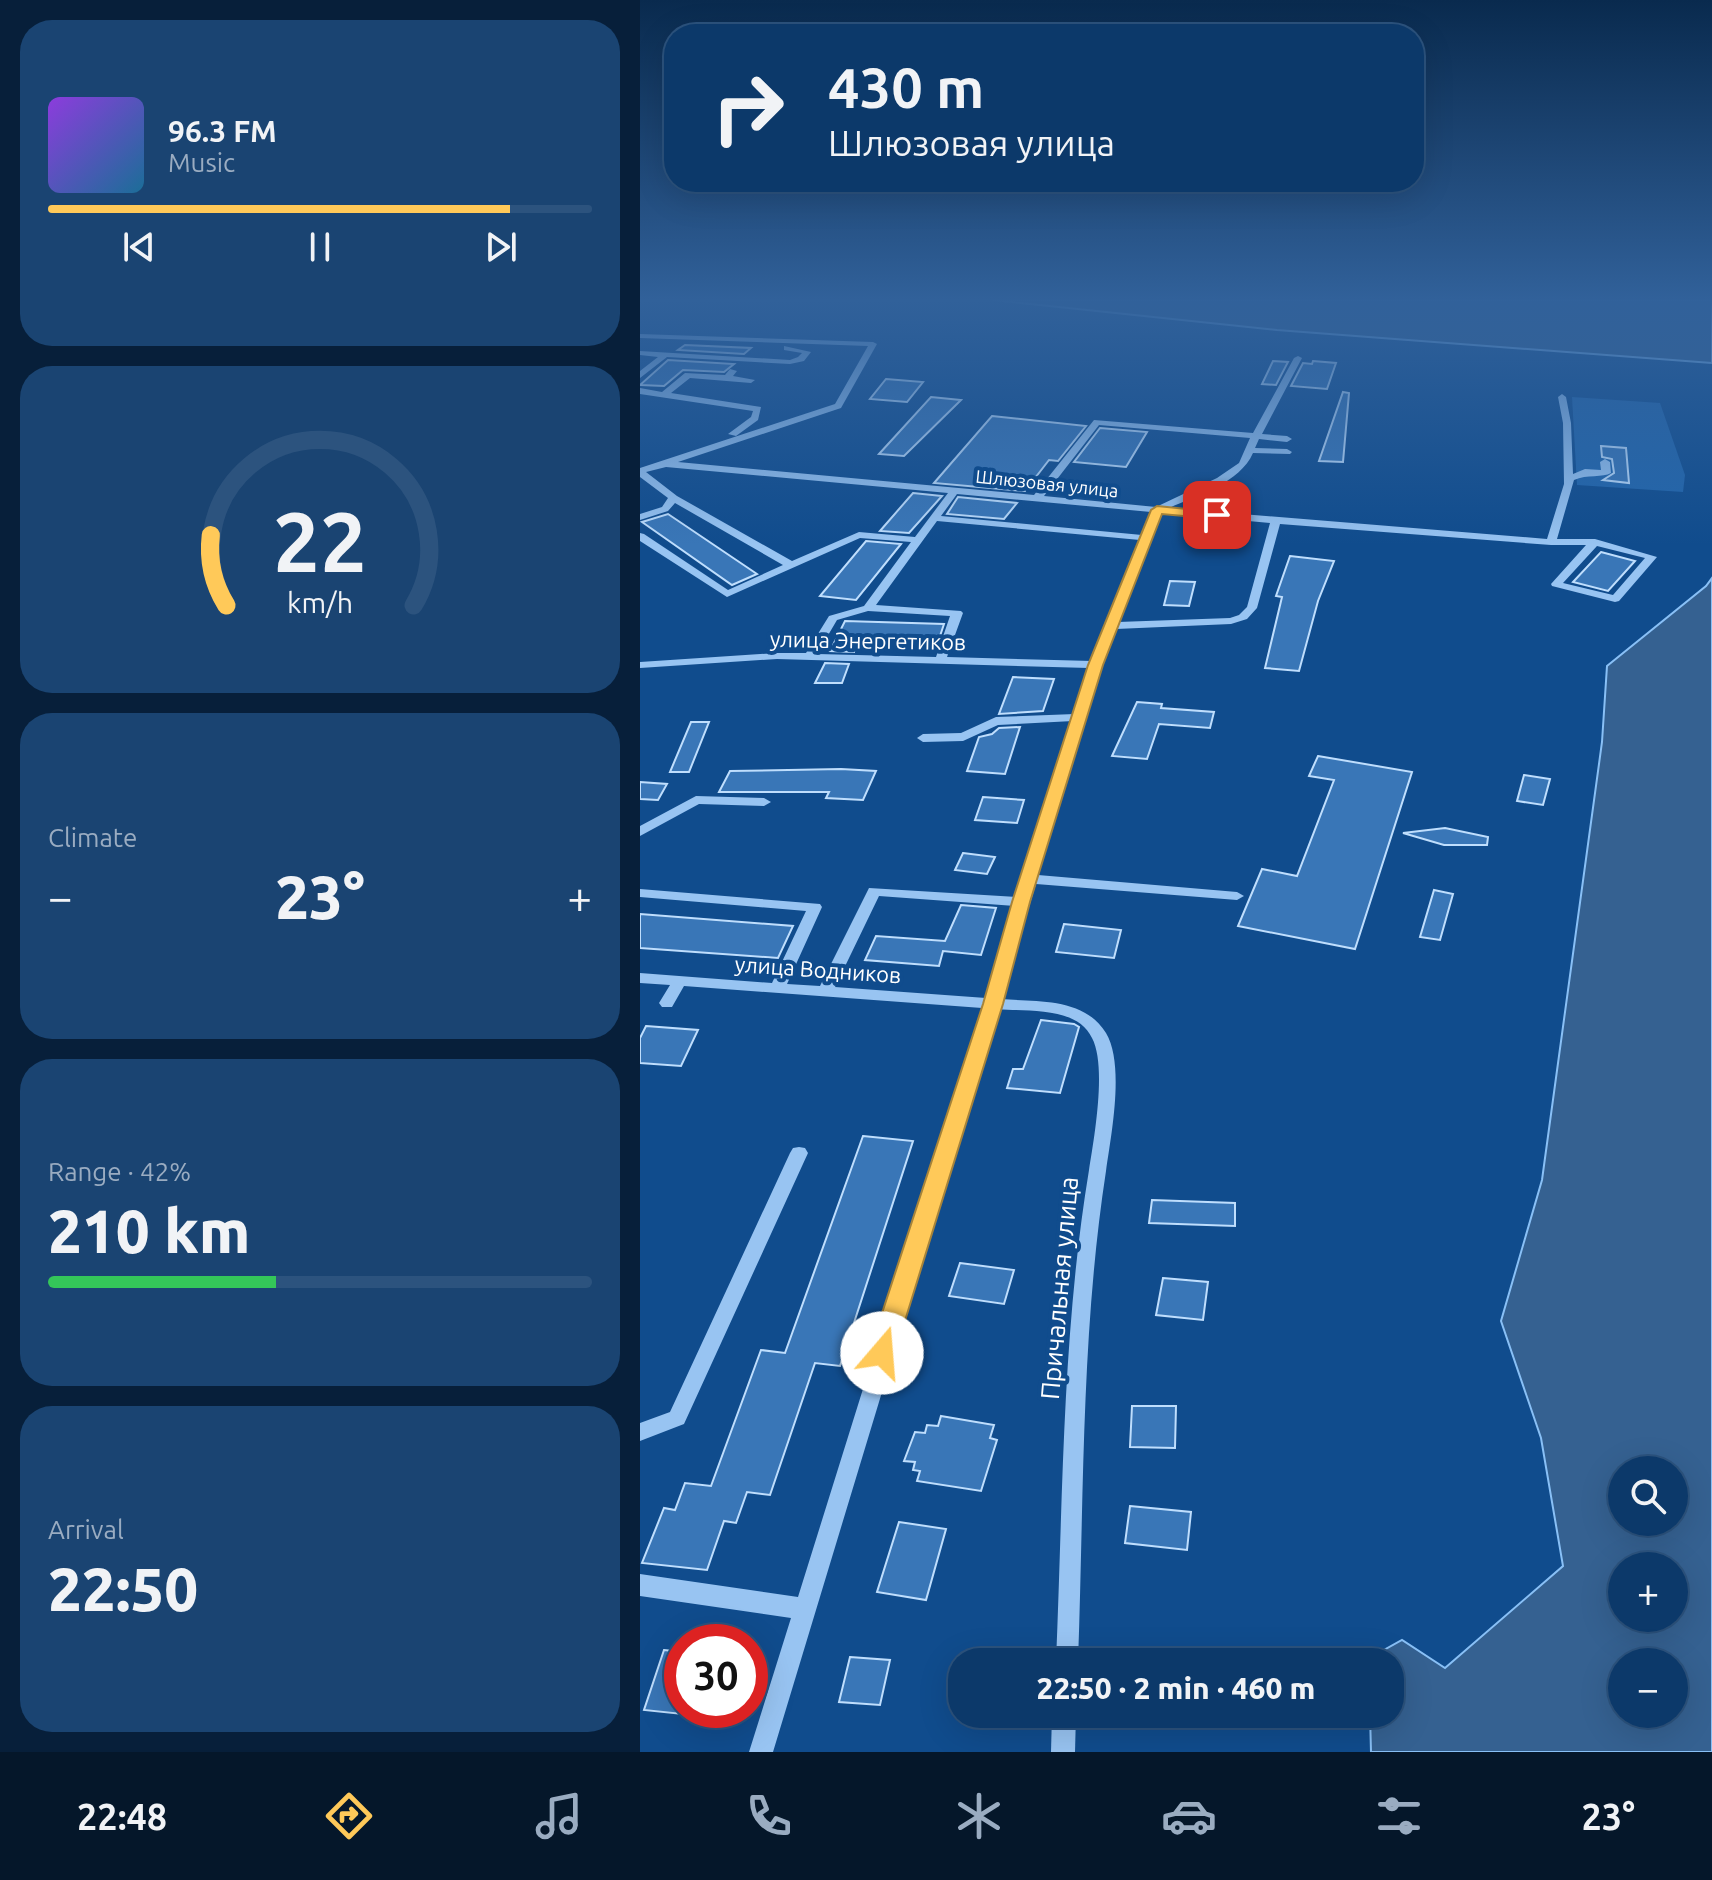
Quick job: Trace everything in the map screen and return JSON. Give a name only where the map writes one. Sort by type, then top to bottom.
[{"type":"street","points":[[665,394],[680,382]]},
{"type":"street","points":[[666,464],[723,442],[838,406],[852,382]]},
{"type":"street","points":[[761,1752],[1096,665],[1157,510],[1243,465],[1284,382]]},
{"type":"street","points":[[640,391],[740,403],[758,409],[755,418],[723,442]]},
{"type":"street","points":[[1551,542],[1569,479],[1567,423],[1562,397]]},
{"type":"street","points":[[1038,497],[1097,422],[1287,439]]},
{"type":"street","points":[[1250,450],[1287,452]]},
{"type":"street","points":[[1569,479],[1585,472],[1606,473],[1605,462]]},
{"type":"street","name":"Шлюзовая улица","points":[[640,472],[666,464],[1276,521],[1551,542],[1595,542],[1652,557],[1615,599],[1556,584],[1595,542]]},
{"type":"street","points":[[640,472],[674,498],[791,565]]},
{"type":"street","points":[[868,608],[955,490]]},
{"type":"street","points":[[640,517],[665,509],[674,498]]},
{"type":"street","points":[[934,518],[1147,538]]},
{"type":"street","points":[[1112,626],[1207,623],[1243,617],[1252,608],[1276,521]]},
{"type":"street","points":[[640,536],[727,594],[859,535],[918,540]]},
{"type":"street","points":[[809,657],[833,618],[868,608],[957,613],[940,661]]},
{"type":"street","name":"улица Энергетиков","points":[[640,665],[809,657],[1096,665]]},
{"type":"street","points":[[923,738],[963,737],[996,721],[1080,717]]},
{"type":"street","points":[[640,832],[696,800],[764,802]]},
{"type":"street","points":[[1029,879],[1237,896]]},
{"type":"street","points":[[825,992],[874,891],[1021,902]]},
{"type":"street","points":[[640,893],[815,907],[777,988]]},
{"type":"street","name":"улица Водников","points":[[640,978],[993,1004]]},
{"type":"street","points":[[667,1003],[680,981]]},
{"type":"street","name":"Причальная улица","points":[[993,1004],[1064,1009],[1084,1019],[1101,1038],[1104,1062],[1102,1135],[1081,1291],[1068,1648]]},
{"type":"street","points":[[640,1432],[677,1418],[799,1153]]},
{"type":"street","points":[[640,1585],[804,1609]]},
{"type":"street","points":[[1063,1752],[1064,1728]]},
{"type":"shaded area","points":[[1572,397],[1660,403],[1685,475],[1683,492],[1577,485]]},
{"type":"shaded area","points":[[1712,578],[1712,1752],[1371,1752],[1370,1728],[1404,1728],[1404,1648],[1388,1648],[1402,1640],[1445,1668],[1563,1566],[1541,1438],[1501,1321],[1542,1180],[1602,742],[1607,666]]},
{"type":"building","points":[[644,382],[669,382],[664,386],[640,385]]},
{"type":"building","points":[[884,382],[923,382],[907,402],[870,399]]},
{"type":"building","points":[[1293,382],[1330,382],[1327,389],[1291,386]]},
{"type":"building","points":[[1343,392],[1349,393],[1343,462],[1319,461]]},
{"type":"building","points":[[931,397],[961,400],[904,456],[879,454]]},
{"type":"building","points":[[992,416],[1086,426],[1058,461],[1049,460],[1025,491],[934,483]]},
{"type":"building","points":[[1100,428],[1147,432],[1126,467],[1074,462]]},
{"type":"building","points":[[1601,446],[1626,448],[1629,483],[1603,480],[1614,473],[1612,459],[1602,457]]},
{"type":"building","points":[[913,493],[942,496],[909,533],[880,531]]},
{"type":"building","points":[[958,497],[1017,503],[1004,519],[947,514]]},
{"type":"building","points":[[668,514],[757,574],[732,585],[642,522]]},
{"type":"building","points":[[866,541],[901,544],[856,600],[820,596]]},
{"type":"building","points":[[1601,552],[1635,561],[1608,591],[1573,582]]},
{"type":"building","points":[[1290,556],[1334,561],[1318,601],[1299,671],[1265,668],[1282,597],[1276,596]]},
{"type":"building","points":[[1170,581],[1195,582],[1189,606],[1164,605]]},
{"type":"building","points":[[845,621],[944,624],[938,642],[858,639],[854,652],[830,651]]},
{"type":"building","points":[[825,663],[849,664],[842,683],[815,683]]},
{"type":"building","points":[[1013,677],[1054,679],[1043,711],[999,714]]},
{"type":"building","points":[[1137,702],[1162,704],[1161,708],[1214,712],[1210,728],[1159,724],[1147,759],[1112,756]]},
{"type":"building","points":[[691,722],[709,722],[689,772],[670,772]]},
{"type":"building","points":[[1020,727],[1005,774],[967,771],[979,737],[992,734],[999,728]]},
{"type":"building","points":[[1318,756],[1412,772],[1355,949],[1238,926],[1262,869],[1297,876],[1334,780],[1309,776]]},
{"type":"building","points":[[730,771],[876,771],[863,800],[826,798],[829,792],[719,792]]},
{"type":"building","points":[[1524,775],[1550,779],[1543,805],[1517,801]]},
{"type":"building","points":[[640,782],[667,784],[658,800],[640,799]]},
{"type":"building","points":[[983,797],[1024,800],[1017,823],[975,820]]},
{"type":"building","points":[[1445,828],[1488,837],[1487,845],[1444,845],[1403,833]]},
{"type":"building","points":[[963,853],[995,857],[987,874],[955,870]]},
{"type":"building","points":[[1434,890],[1453,894],[1440,940],[1420,937]]},
{"type":"building","points":[[961,905],[996,908],[981,955],[943,951],[939,966],[865,960],[876,936],[945,941]]},
{"type":"building","points":[[640,914],[793,926],[778,958],[640,948]]},
{"type":"building","points":[[1064,924],[1121,930],[1114,958],[1056,952]]},
{"type":"building","points":[[1041,1020],[1079,1027],[1060,1093],[1007,1088],[1013,1069],[1023,1069]]},
{"type":"building","points":[[646,1026],[698,1030],[681,1066],[640,1063],[640,1038]]},
{"type":"building","points":[[863,1136],[913,1141],[840,1366],[815,1363],[770,1495],[747,1492],[736,1523],[724,1521],[707,1570],[642,1563],[664,1508],[675,1510],[685,1483],[711,1486],[761,1350],[785,1353]]},
{"type":"building","points":[[1152,1200],[1235,1203],[1235,1226],[1149,1223]]},
{"type":"building","points":[[960,1263],[1014,1270],[1004,1304],[949,1296]]},
{"type":"building","points":[[1163,1278],[1208,1282],[1203,1320],[1156,1315]]},
{"type":"building","points":[[1132,1406],[1176,1406],[1175,1448],[1130,1447]]},
{"type":"building","points":[[941,1416],[994,1425],[990,1438],[997,1440],[981,1491],[917,1481],[920,1471],[913,1470],[915,1462],[904,1461],[915,1432],[925,1433],[927,1425],[938,1426]]},
{"type":"building","points":[[1130,1506],[1191,1512],[1187,1550],[1125,1543]]},
{"type":"building","points":[[899,1522],[946,1529],[926,1600],[877,1592]]},
{"type":"building","points":[[664,1650],[664,1712],[644,1710]]},
{"type":"building","points":[[850,1657],[890,1660],[880,1705],[839,1702]]},
{"type":"route","points":[[882,1353],[1096,665],[1157,510],[1217,515]]}]
